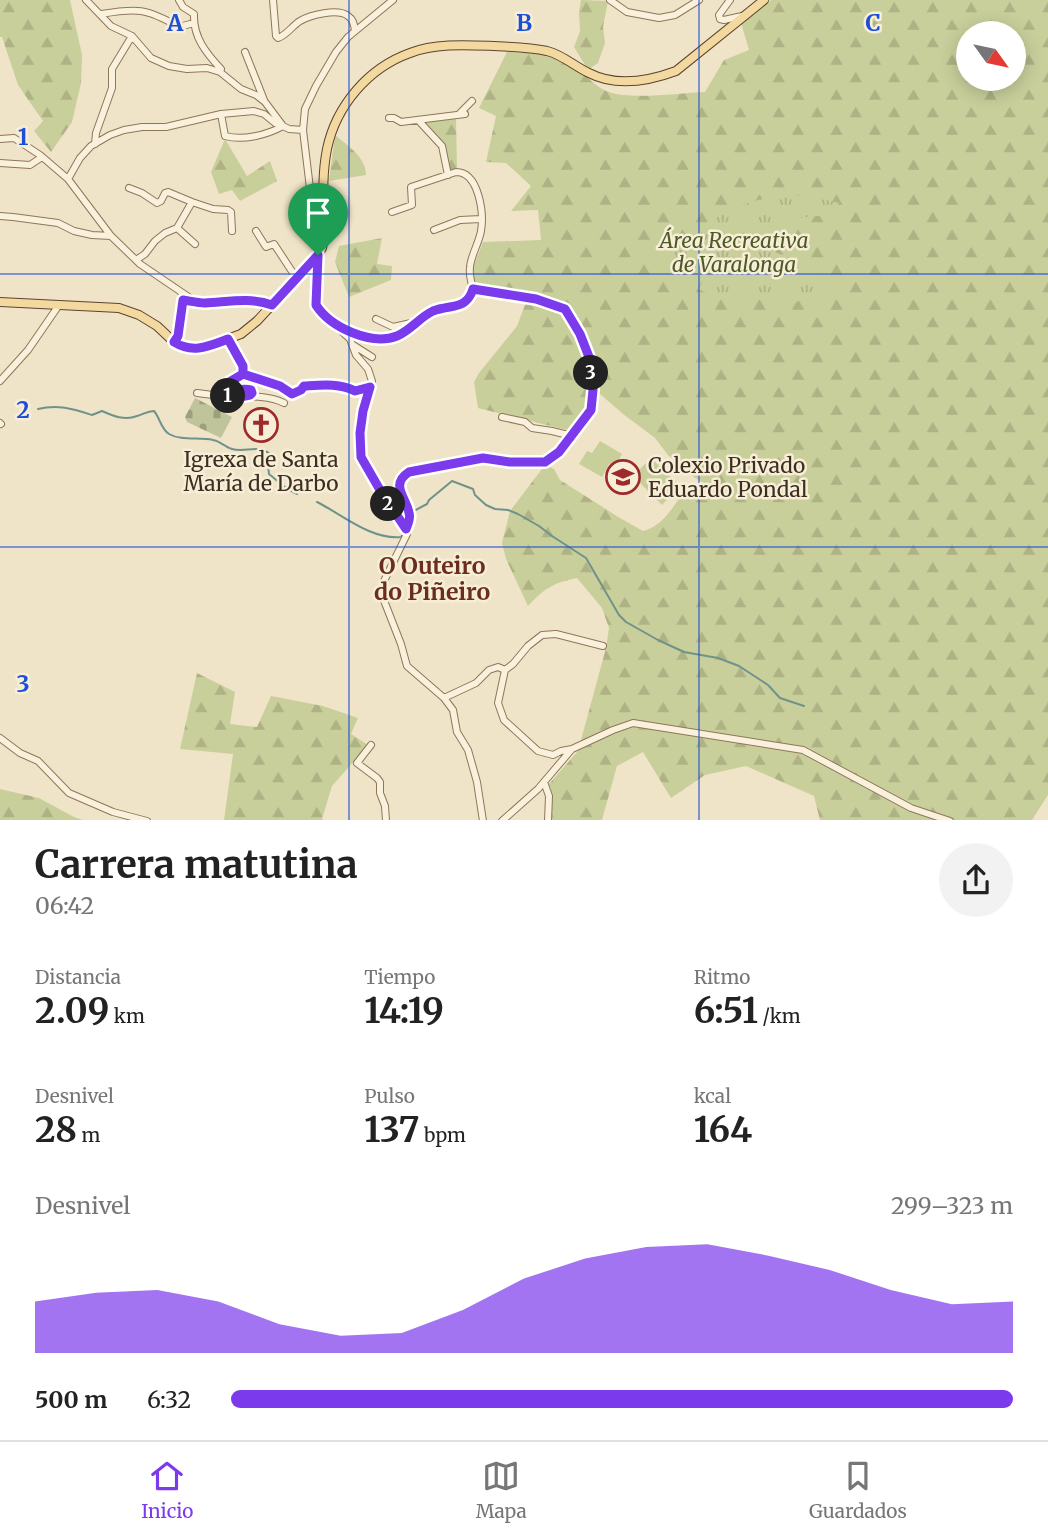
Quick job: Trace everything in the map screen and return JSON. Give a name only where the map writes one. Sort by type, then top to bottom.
[{"type":"main road","points":[[0,302],[105,307],[130,311],[149,320],[174,342],[194,349],[228,339],[249,329],[317,261],[324,239],[324,171],[333,128],[354,93],[392,61],[411,52],[456,45],[527,48],[548,51],[589,74],[618,81],[635,81],[676,71],[764,0]]},
{"type":"street","points":[[86,0],[111,26],[132,36],[151,58],[169,66],[207,68],[220,72],[241,89],[265,102]]},
{"type":"street","points":[[179,0],[183,8],[194,14],[198,39],[221,69],[220,72]]},
{"type":"street","points":[[273,0],[278,38],[283,37],[300,21],[335,12],[346,14],[352,20],[355,30]]},
{"type":"street","points":[[610,0],[627,12],[660,18],[675,15],[699,0]]},
{"type":"street","points":[[730,0],[719,15],[720,19],[744,16]]},
{"type":"street","points":[[390,1],[355,30],[336,52],[306,109],[303,130],[317,261],[316,305],[350,339],[356,355],[368,369],[372,381],[363,411],[361,457],[406,529]]},
{"type":"street","points":[[101,14],[133,9],[159,16],[179,27],[194,23]]},
{"type":"street","points":[[95,144],[96,133],[112,88],[112,69],[132,36]]},
{"type":"street","points":[[245,52],[265,102],[283,126]]},
{"type":"street","points":[[389,118],[401,122],[462,114],[472,101]]},
{"type":"street","points":[[68,179],[80,158],[95,144],[124,130],[166,127],[220,114],[258,111],[289,129],[303,130]]},
{"type":"street","points":[[220,114],[225,136],[230,138],[258,136],[283,126]]},
{"type":"street","points":[[418,120],[442,146],[448,174]]},
{"type":"street","points":[[0,139],[14,138],[42,157],[68,179],[111,236],[136,260],[196,302]]},
{"type":"street","points":[[0,163],[30,165],[42,157]]},
{"type":"street","points":[[335,324],[359,336],[397,336],[434,310],[453,307],[471,297],[473,289],[470,265],[482,230],[478,193],[467,175],[456,172],[411,187],[412,205],[392,212]]},
{"type":"street","points":[[129,188],[157,203],[168,192],[214,209],[228,210],[231,212],[232,231]]},
{"type":"street","points":[[136,260],[165,233],[177,228],[192,202]]},
{"type":"street","points":[[0,216],[58,223],[74,231],[111,236]]},
{"type":"street","points":[[434,230],[460,220],[481,219]]},
{"type":"street","points":[[177,228],[195,244]]},
{"type":"street","points":[[256,231],[266,247],[274,244],[297,279]]},
{"type":"street","points":[[473,289],[536,299],[565,309],[580,334],[591,362],[593,390],[591,410],[559,452],[545,462],[510,462],[483,458],[409,472],[404,475],[400,486],[400,494],[410,517],[407,534],[384,581],[383,598],[407,666],[444,698],[453,710],[457,732],[468,750],[477,782],[483,820]]},
{"type":"street","points":[[174,342],[178,336],[183,300],[202,303],[244,300],[272,305]]},
{"type":"street","points":[[0,381],[28,350],[59,305]]},
{"type":"street","points":[[376,319],[393,327],[420,320]]},
{"type":"street","points":[[228,339],[243,366],[243,374]]},
{"type":"street","points":[[352,344],[372,357]]},
{"type":"street","points":[[218,396],[226,384],[243,374],[280,386],[292,394],[304,386],[346,386],[355,391],[370,387]]},
{"type":"street","points":[[226,384],[226,387],[232,390],[251,390],[250,395],[240,397]]},
{"type":"street","points":[[197,393],[272,399],[284,404]]},
{"type":"street","points":[[502,417],[525,422],[531,428],[572,436]]},
{"type":"street","points":[[603,646],[556,634],[542,635],[505,670],[498,703],[504,720],[538,751],[553,755],[633,723],[803,750],[911,808],[947,820]]},
{"type":"street","points":[[444,698],[476,684],[491,668],[505,670]]},
{"type":"street","points":[[0,738],[20,753],[37,761],[69,793],[113,812],[143,820]]},
{"type":"street","points":[[371,745],[357,763],[380,782],[386,820]]},
{"type":"street","points":[[503,820],[538,789],[572,749]]},
{"type":"street","points":[[544,782],[549,796],[548,820]]},
{"type":"green space","points":[[0,0],[70,0],[82,55],[81,83],[72,122],[51,152],[34,131],[43,121],[18,85],[0,37]]},
{"type":"green space","points":[[581,0],[608,1],[603,27],[605,43],[598,63],[588,70],[574,47],[580,31]]},
{"type":"green space","points":[[771,0],[1048,0],[1048,795],[1032,820],[820,820],[814,796],[746,766],[705,775],[671,798],[643,752],[617,766],[602,820],[549,820],[549,784],[578,751],[609,628],[602,608],[577,578],[550,587],[528,606],[506,559],[502,543],[510,511],[545,465],[554,469],[560,480],[643,531],[662,520],[684,491],[704,489],[708,486],[689,474],[668,455],[655,438],[600,394],[571,431],[478,408],[474,382],[517,326],[526,302],[475,287],[473,267],[483,242],[541,240],[538,210],[511,211],[531,186],[506,163],[486,162],[496,116],[479,108],[507,52],[559,58],[576,67],[609,92],[643,96],[705,92],[724,60],[749,50],[741,23]]},
{"type":"green space","points":[[456,118],[457,168],[448,170],[443,146],[424,123]]},
{"type":"green space","points":[[335,135],[360,157],[366,175],[329,181]]},
{"type":"green space","points":[[225,139],[247,176],[270,161],[277,181],[240,201],[232,190],[219,194],[211,172]]},
{"type":"green space","name":"Área Recreativa de Varalonga","points":[[788,195],[839,203],[827,215],[784,222],[770,242],[775,252],[808,264],[831,282],[814,297],[796,302],[769,302],[749,296],[720,298],[698,289],[706,277],[694,267],[647,258],[655,249],[690,238],[710,220],[729,210],[757,200]]},
{"type":"green space","points":[[382,238],[377,264],[392,266],[391,280],[349,297],[335,262],[339,246]]},
{"type":"green space","points":[[195,398],[232,417],[221,438],[187,422],[185,417]]},
{"type":"green space","points":[[600,441],[622,454],[615,467],[609,464],[602,477],[579,464],[587,451],[592,453]]},
{"type":"green space","points":[[651,458],[680,486],[662,505],[633,476]]},
{"type":"green space","points":[[197,673],[235,692],[230,724],[257,727],[271,696],[323,706],[358,718],[351,734],[368,745],[332,786],[324,820],[224,820],[233,754],[180,749]]},
{"type":"green space","points":[[0,789],[39,798],[83,820],[0,820]]},
{"type":"waterway","points":[[38,409],[59,407],[92,415],[102,411],[124,418],[154,411],[164,429],[174,436],[213,440],[237,450],[265,451],[270,454],[269,474],[297,494]]},
{"type":"waterway","points":[[412,512],[427,504],[452,481],[473,489],[475,495],[486,505],[518,514],[586,558],[619,615],[626,622],[684,652],[718,658],[739,666],[768,685],[780,698],[804,706]]},
{"type":"waterway","points":[[317,502],[368,531],[390,537],[401,537],[403,534]]},
{"type":"place","name":"Igrexa de Santa María de Darbo","points":[[261,425]]},
{"type":"place","name":"Colexio Privado Eduardo Pondal","points":[[623,477]]},
{"type":"district","name":"O Outeiro do Piñeiro","points":[[432,578]]},
{"type":"route","points":[[318,255],[272,305],[244,300],[202,303],[183,300],[178,336],[174,342],[187,348],[200,349],[228,339],[243,366],[243,374],[226,384],[218,396],[250,395],[251,390],[247,388],[232,390],[226,387],[226,384],[243,374],[280,386],[292,394],[304,386],[346,386],[355,391],[370,387],[360,433],[361,457],[406,529],[409,510],[400,494],[404,475],[420,468],[483,458],[510,462],[545,462],[559,452],[591,410],[591,362],[580,334],[565,309],[536,299],[473,289],[471,297],[465,302],[434,310],[397,336],[359,336],[335,324],[316,305],[318,255]]}]
